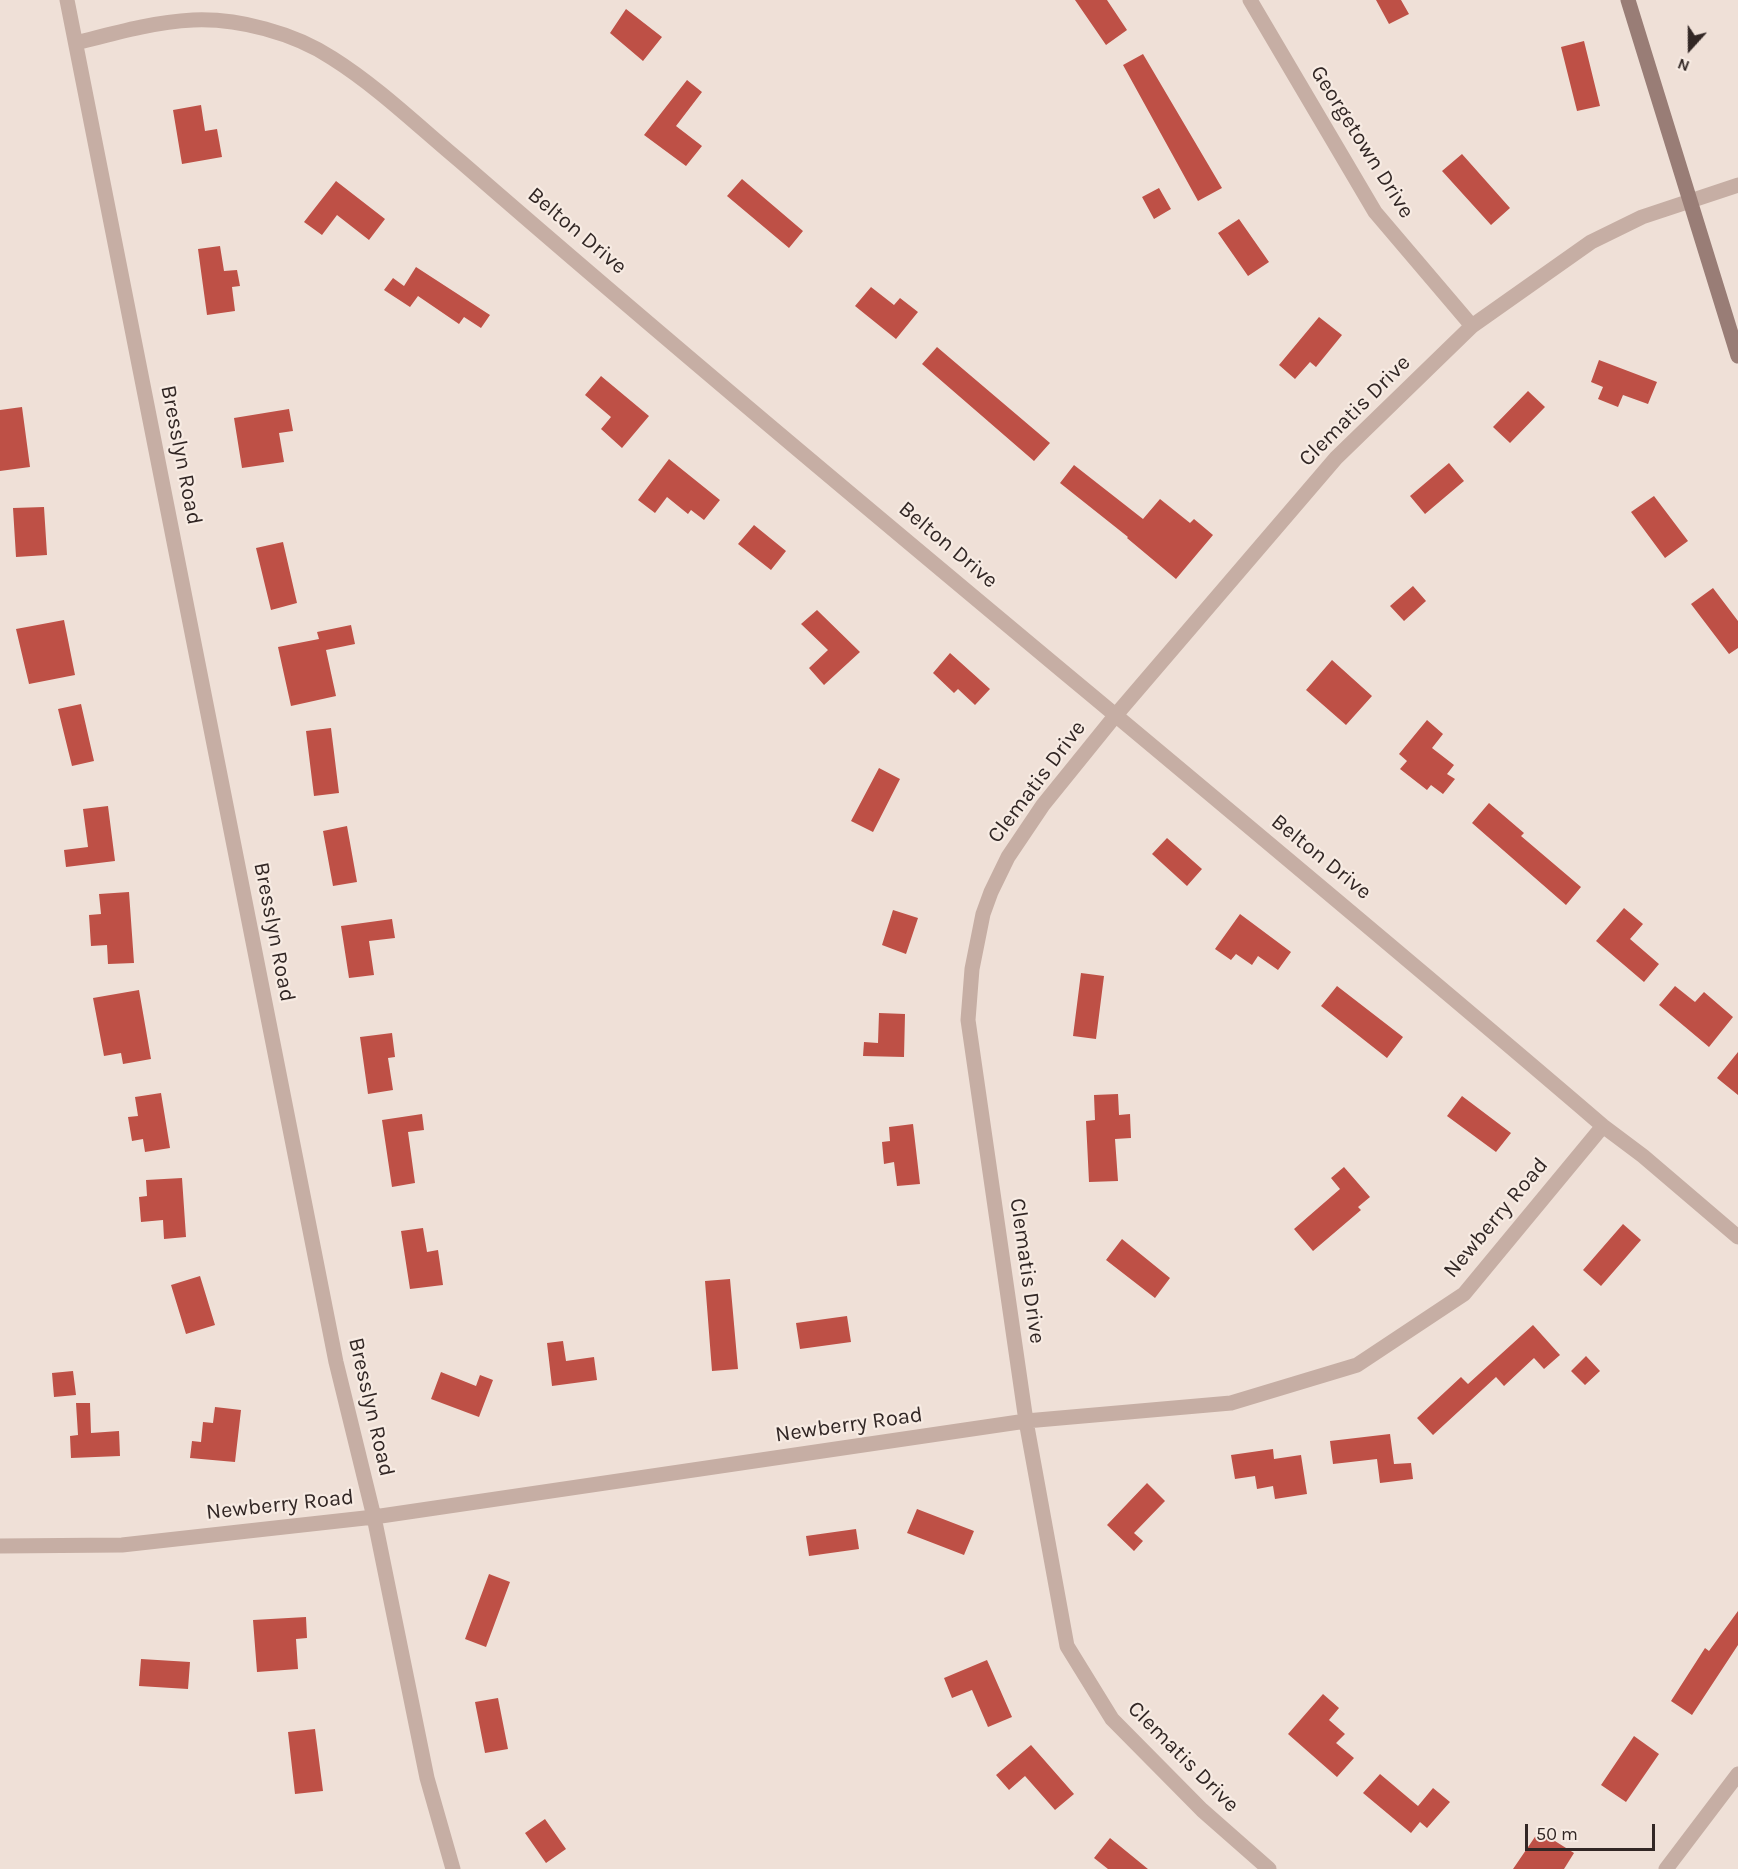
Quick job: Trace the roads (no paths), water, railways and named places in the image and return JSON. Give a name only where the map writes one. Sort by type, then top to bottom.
[{"type":"street","name":"Bresslyn Road","points":[[67,0],[336,1362],[374,1517],[427,1778],[453,1869]]},
{"type":"street","name":"Georgetown Drive","points":[[1250,0],[1375,212],[1473,326]]},
{"type":"street","points":[[1628,0],[1738,356]]},
{"type":"street","name":"Belton Drive","points":[[76,43],[138,28],[194,20],[243,24],[283,34],[330,57],[363,81],[460,161],[1115,716],[1370,926],[1603,1126],[1643,1156],[1738,1237]]},
{"type":"street","name":"Clematis Drive","points":[[1269,1869],[1202,1810],[1112,1719],[1066,1646],[1026,1421],[968,1020],[972,969],[983,914],[1008,857],[1043,805],[1115,716],[1336,458],[1473,326],[1591,242],[1642,217],[1738,185]]},
{"type":"street","name":"Newberry Road","points":[[0,1546],[122,1545],[374,1517],[1026,1421],[1231,1403],[1357,1365],[1464,1294],[1603,1126]]},
{"type":"street","points":[[1666,1869],[1738,1774]]}]
